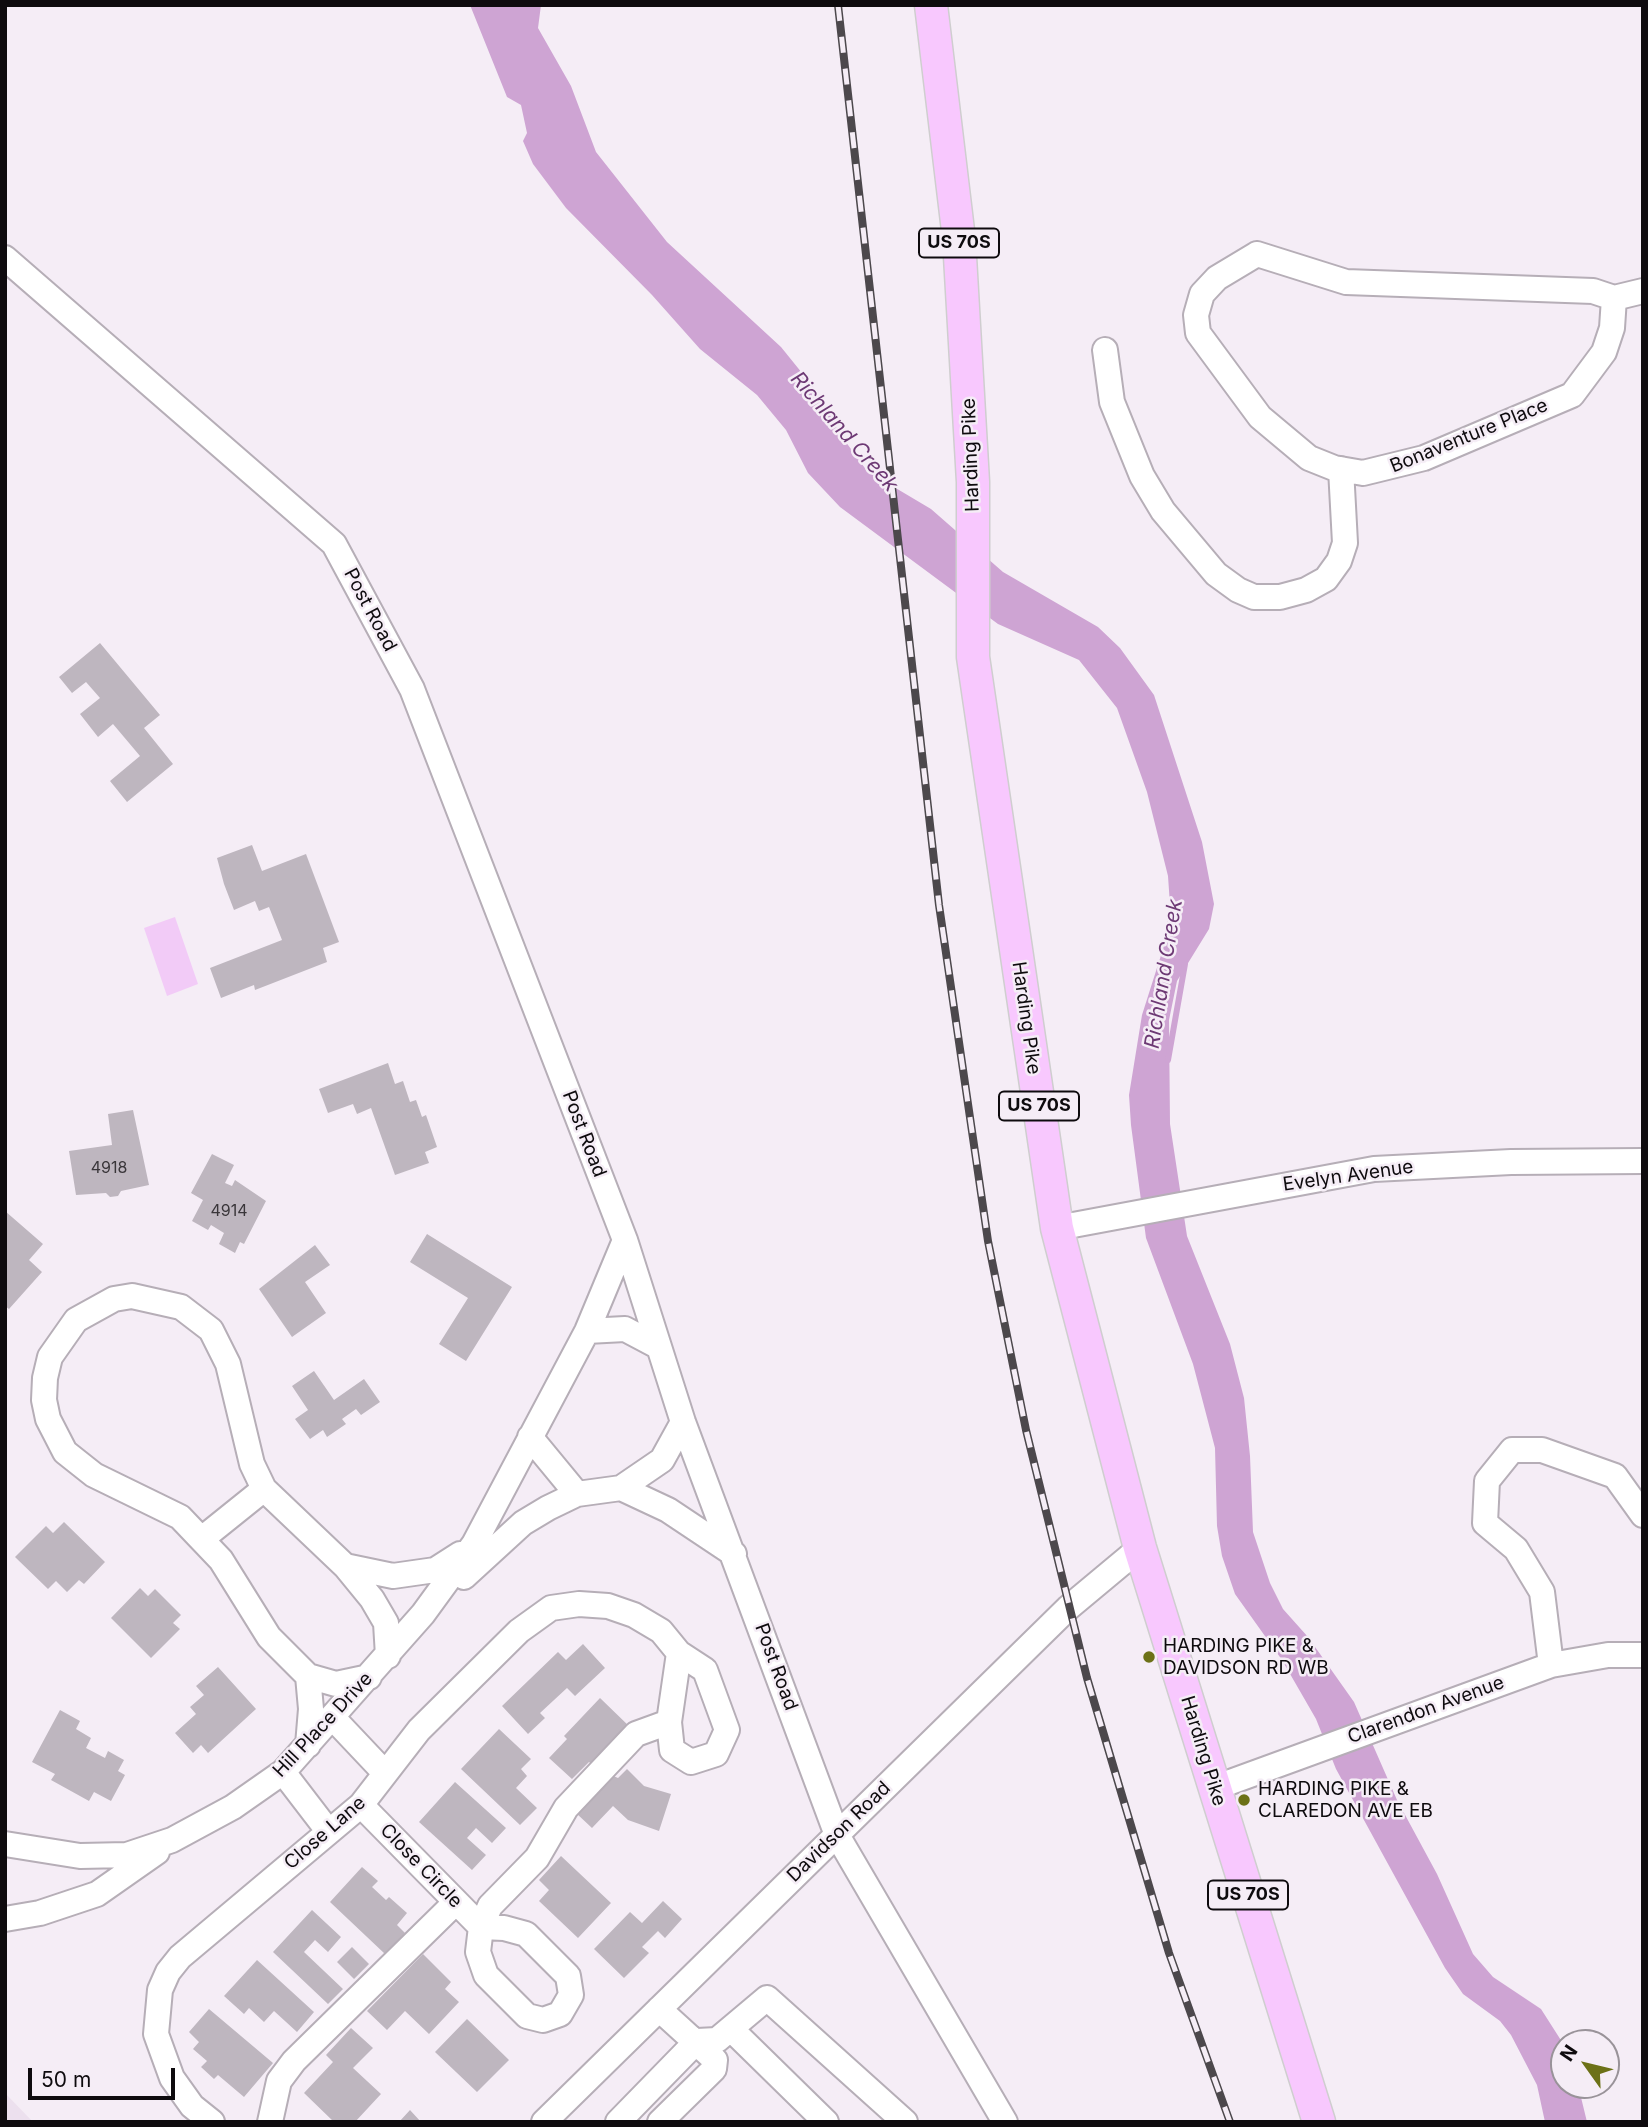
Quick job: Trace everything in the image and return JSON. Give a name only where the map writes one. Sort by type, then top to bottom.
[{"type":"main road","name":"Harding Pike","points":[[931,5],[959,239],[973,482],[973,657],[1057,1228],[1140,1548],[1320,2122]]},
{"type":"street","name":"Bonaventure Place","points":[[1614,298],[1612,328],[1604,352],[1572,395],[1423,458],[1363,473],[1309,458],[1260,417],[1198,333],[1196,315],[1202,295],[1217,278],[1256,254],[1346,282],[1593,291],[1614,298],[1643,291]]},
{"type":"street","name":"Post Road","points":[[5,258],[334,544],[412,689],[625,1240],[683,1422],[837,1835],[1005,2122]]},
{"type":"street","points":[[1105,350],[1112,402],[1142,476],[1163,511],[1216,574],[1238,590],[1254,597],[1280,597],[1306,590],[1326,579],[1339,561],[1345,543],[1341,469]]},
{"type":"street","name":"Evelyn Avenue","points":[[1057,1228],[1374,1169],[1511,1162],[1643,1161]]},
{"type":"street","name":"Hill Place Drive","points":[[5,1919],[40,1913],[97,1894],[172,1840],[233,1807],[283,1772],[308,1745],[423,1614],[474,1544],[587,1331],[625,1240]]},
{"type":"street","points":[[369,1677],[336,1684],[308,1676],[269,1637],[221,1560],[203,1538],[180,1517],[78,1465],[55,1437],[44,1400],[45,1378],[50,1357],[76,1320],[114,1299],[132,1296],[168,1303],[194,1315],[211,1330],[222,1349],[252,1464],[264,1489],[345,1566],[372,1598],[386,1623],[388,1656]]},
{"type":"street","points":[[587,1331],[625,1329],[659,1348]]},
{"type":"street","name":"Hill Place Drive","points":[[423,1614],[523,1523],[577,1494],[621,1488],[662,1460],[683,1422]]},
{"type":"street","points":[[530,1437],[577,1494]]},
{"type":"street","points":[[1551,1665],[1542,1592],[1516,1549],[1485,1523],[1486,1481],[1511,1450],[1542,1451],[1615,1476],[1643,1514]]},
{"type":"street","points":[[621,1488],[668,1510],[734,1554]]},
{"type":"street","points":[[203,1538],[264,1489]]},
{"type":"street","points":[[345,1566],[393,1576],[435,1570],[474,1544]]},
{"type":"street","name":"Davidson Road","points":[[550,2119],[1068,1608],[1140,1548]]},
{"type":"street","name":"Close Lane","points":[[212,2122],[192,2106],[180,2091],[160,2053],[156,2034],[160,1990],[168,1972],[180,1957],[361,1805],[419,1730],[486,1662],[551,1608],[579,1604],[608,1606],[634,1615],[661,1631],[679,1653],[705,1670],[727,1730],[716,1754],[691,1762],[672,1750],[669,1722],[679,1653]]},
{"type":"street","name":"Clarendon Avenue","points":[[1214,1788],[1551,1665],[1608,1655],[1643,1654]]},
{"type":"street","points":[[308,1676],[311,1709],[308,1745]]},
{"type":"street","points":[[332,1718],[385,1773]]},
{"type":"street","name":"Close Circle","points":[[361,1805],[481,1927],[489,1906],[537,1858],[566,1808],[636,1734],[669,1722]]},
{"type":"street","points":[[283,1772],[329,1832]]},
{"type":"street","name":"Hill Place Drive","points":[[5,1844],[58,1854],[103,1857],[127,1855],[172,1840]]},
{"type":"street","points":[[270,2122],[279,2081],[293,2061],[456,1902]]},
{"type":"street","points":[[618,2122],[697,2041],[717,2040],[768,1998],[905,2122]]},
{"type":"street","points":[[659,2009],[715,2060],[714,2069],[660,2122]]},
{"type":"street","points":[[731,2029],[825,2122]]},
{"type":"shaded area","points":[[175,917],[198,984],[167,996],[144,928]]},
{"type":"shaded area","points":[[5,2093],[33,2122],[5,2122]]},
{"type":"water","points":[[470,5],[541,5],[538,28],[571,86],[596,152],[667,242],[781,347],[819,394],[840,434],[867,471],[931,509],[1003,572],[1098,627],[1120,648],[1154,695],[1202,842],[1214,904],[1209,929],[1177,981],[1169,1020],[1170,1124],[1187,1236],[1230,1344],[1244,1398],[1253,1532],[1270,1583],[1283,1609],[1308,1637],[1354,1702],[1397,1800],[1437,1874],[1473,1954],[1493,1977],[1541,2009],[1554,2029],[1550,2029],[1550,2099],[1581,2099],[1587,2122],[1545,2122],[1537,2085],[1511,2035],[1500,2021],[1463,1994],[1445,1968],[1336,1769],[1316,1719],[1282,1660],[1235,1594],[1222,1556],[1217,1526],[1215,1448],[1193,1364],[1146,1238],[1131,1125],[1129,1095],[1142,1015],[1163,949],[1170,905],[1168,876],[1147,792],[1117,708],[1079,660],[998,624],[840,507],[808,473],[786,430],[757,395],[700,349],[652,295],[566,208],[533,164],[523,141],[527,133],[521,105],[507,97]]},
{"type":"building","points":[[100,643],[160,715],[144,728],[173,764],[127,802],[110,781],[140,756],[113,724],[98,737],[80,714],[100,698],[86,682],[72,693],[59,677]]},
{"type":"building","points":[[252,845],[262,871],[306,854],[339,942],[323,948],[327,962],[255,990],[254,985],[221,998],[210,968],[282,940],[269,907],[259,911],[255,901],[234,910],[224,884],[217,858]]},
{"type":"building","points":[[388,1063],[395,1084],[403,1081],[410,1102],[416,1100],[422,1117],[426,1115],[437,1147],[425,1152],[429,1163],[395,1175],[371,1108],[357,1114],[353,1104],[328,1113],[319,1089]]},
{"type":"building","points":[[133,1110],[149,1185],[121,1191],[118,1196],[110,1197],[106,1193],[76,1195],[69,1151],[112,1145],[108,1114]]},
{"type":"building","points":[[212,1154],[234,1165],[225,1183],[232,1186],[235,1180],[266,1201],[244,1244],[240,1242],[235,1253],[219,1244],[224,1233],[211,1225],[208,1230],[192,1221],[203,1200],[191,1193]]},
{"type":"building","points":[[5,1211],[43,1244],[29,1260],[42,1272],[9,1309],[5,1306]]},
{"type":"building","points":[[427,1234],[512,1287],[466,1361],[439,1344],[468,1298],[410,1262]]},
{"type":"building","points":[[315,1245],[330,1265],[305,1282],[326,1313],[292,1337],[259,1289]]},
{"type":"building","points":[[314,1371],[334,1400],[364,1379],[380,1402],[361,1415],[356,1409],[342,1419],[346,1424],[327,1437],[323,1430],[310,1439],[295,1419],[308,1410],[292,1386]]},
{"type":"building","points":[[64,1522],[105,1562],[84,1584],[79,1580],[67,1592],[56,1581],[48,1589],[15,1557],[46,1526],[53,1533]]},
{"type":"building","points":[[140,1588],[148,1596],[155,1589],[181,1615],[173,1623],[180,1629],[151,1658],[111,1618]]},
{"type":"building","points":[[583,1644],[605,1668],[575,1696],[567,1688],[540,1713],[545,1718],[528,1734],[502,1706],[558,1652],[566,1660]]},
{"type":"building","points":[[218,1667],[256,1709],[208,1753],[201,1745],[193,1753],[175,1733],[196,1714],[190,1707],[204,1695],[196,1686]]},
{"type":"building","points":[[600,1698],[631,1728],[594,1766],[589,1762],[572,1779],[549,1758],[567,1739],[564,1736]]},
{"type":"building","points":[[60,1710],[80,1721],[76,1729],[91,1738],[86,1748],[105,1758],[108,1751],[124,1760],[118,1771],[125,1775],[111,1801],[94,1792],[89,1801],[51,1780],[55,1774],[32,1762]]},
{"type":"building","points":[[499,1729],[531,1759],[521,1769],[527,1776],[516,1788],[537,1808],[520,1825],[461,1769]]},
{"type":"building","points":[[627,1769],[644,1786],[671,1794],[659,1831],[628,1820],[613,1806],[592,1828],[576,1813],[611,1775],[618,1778]]},
{"type":"building","points":[[455,1782],[506,1828],[492,1843],[476,1828],[467,1838],[486,1855],[472,1870],[419,1822]]},
{"type":"building","points":[[561,1856],[611,1903],[578,1938],[539,1901],[549,1890],[539,1880]]},
{"type":"building","points":[[362,1867],[378,1881],[372,1887],[386,1900],[389,1897],[407,1913],[397,1925],[405,1933],[385,1954],[330,1902]]},
{"type":"building","points":[[663,1901],[682,1919],[665,1938],[658,1931],[642,1947],[649,1953],[624,1978],[594,1949],[630,1912],[642,1923]]},
{"type":"building","points":[[312,1910],[341,1937],[328,1952],[315,1940],[304,1952],[343,1989],[328,2004],[273,1952]]},
{"type":"building","points":[[352,1947],[369,1964],[354,1979],[337,1962]]},
{"type":"building","points":[[423,1954],[451,1982],[445,1989],[459,2002],[429,2034],[405,2011],[387,2030],[367,2011]]},
{"type":"building","points":[[257,1960],[314,2012],[297,2032],[274,2011],[264,2022],[249,2008],[244,2014],[224,1996]]},
{"type":"building","points":[[209,2009],[273,2063],[244,2097],[218,2075],[214,2079],[201,2067],[207,2061],[193,2049],[199,2042],[189,2032]]},
{"type":"building","points":[[467,2019],[509,2060],[477,2092],[435,2052]]},
{"type":"building","points":[[351,2028],[373,2048],[353,2068],[381,2094],[355,2122],[334,2122],[304,2093],[333,2062],[326,2055]]},
{"type":"building","points":[[410,2110],[421,2122],[399,2122]]},
{"type":"waterway","name":"Richland Creek","points":[[1168,1060],[1185,964]]},
{"type":"railway","points":[[838,5],[939,905],[988,1241],[1026,1430],[1087,1678],[1169,1953],[1230,2122]]},
{"type":"place","name":"HARDING PIKE & DAVIDSON RD WB","points":[[1149,1657]]},
{"type":"place","name":"HARDING PIKE & CLAREDON AVE EB","points":[[1244,1800]]}]
